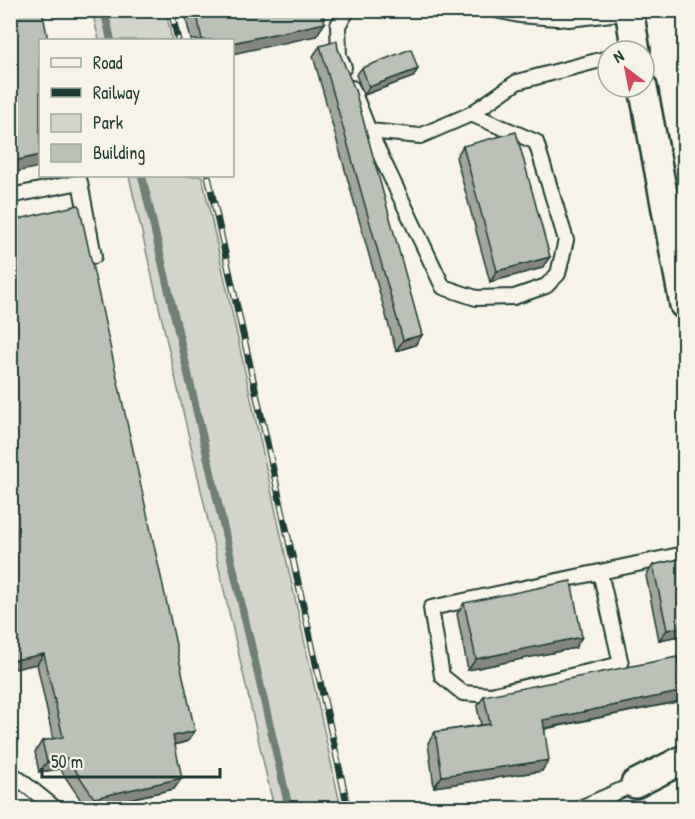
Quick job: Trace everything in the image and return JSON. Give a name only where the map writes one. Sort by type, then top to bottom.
[{"type":"street","points":[[629,11],[633,39]]},
{"type":"street","points":[[645,99],[684,305]]},
{"type":"street","points":[[635,784],[684,759]]},
{"type":"lane","points":[[348,10],[338,25],[339,56],[369,130],[443,287],[476,298],[514,297],[546,286],[558,274],[566,240],[536,142],[471,114]]},
{"type":"lane","points":[[495,10],[519,15],[569,19],[629,11]]},
{"type":"lane","points":[[369,130],[420,136],[471,114],[517,82],[596,60]]},
{"type":"lane","points":[[10,196],[80,182],[94,256]]},
{"type":"lane","points":[[600,572],[621,664],[491,695],[464,693],[442,676],[431,608],[684,554]]},
{"type":"lane","points":[[10,772],[55,808]]},
{"type":"lane","points":[[580,808],[635,784]]},
{"type":"green space","points":[[92,11],[166,11],[172,39],[99,39]]},
{"type":"green space","points":[[129,177],[202,177],[341,808],[274,808]]},
{"type":"building","points":[[10,10],[42,10],[48,39],[39,39],[39,155],[10,162]]},
{"type":"building","points":[[196,10],[322,10],[325,23],[234,43],[234,39],[202,39]]},
{"type":"building","points":[[337,41],[338,49],[355,90],[422,335],[403,340],[320,46]]},
{"type":"building","points":[[411,49],[418,69],[369,87],[362,68]]},
{"type":"building","points":[[516,132],[550,257],[497,271],[463,146]]},
{"type":"building","points":[[79,205],[195,731],[173,736],[182,778],[94,798],[67,758],[47,762],[42,741],[63,737],[44,654],[10,661],[10,221]]},
{"type":"building","points":[[684,558],[684,626],[667,630],[653,565]]},
{"type":"building","points":[[571,581],[582,637],[476,659],[464,603]]},
{"type":"building","points":[[677,657],[684,691],[543,720],[549,760],[442,776],[435,732],[490,724],[484,696]]},
{"type":"waterway","points":[[104,10],[111,39]]},
{"type":"waterway","points":[[142,177],[289,808]]},
{"type":"railway","points":[[171,10],[178,39]]},
{"type":"railway","points":[[208,177],[348,808]]}]
